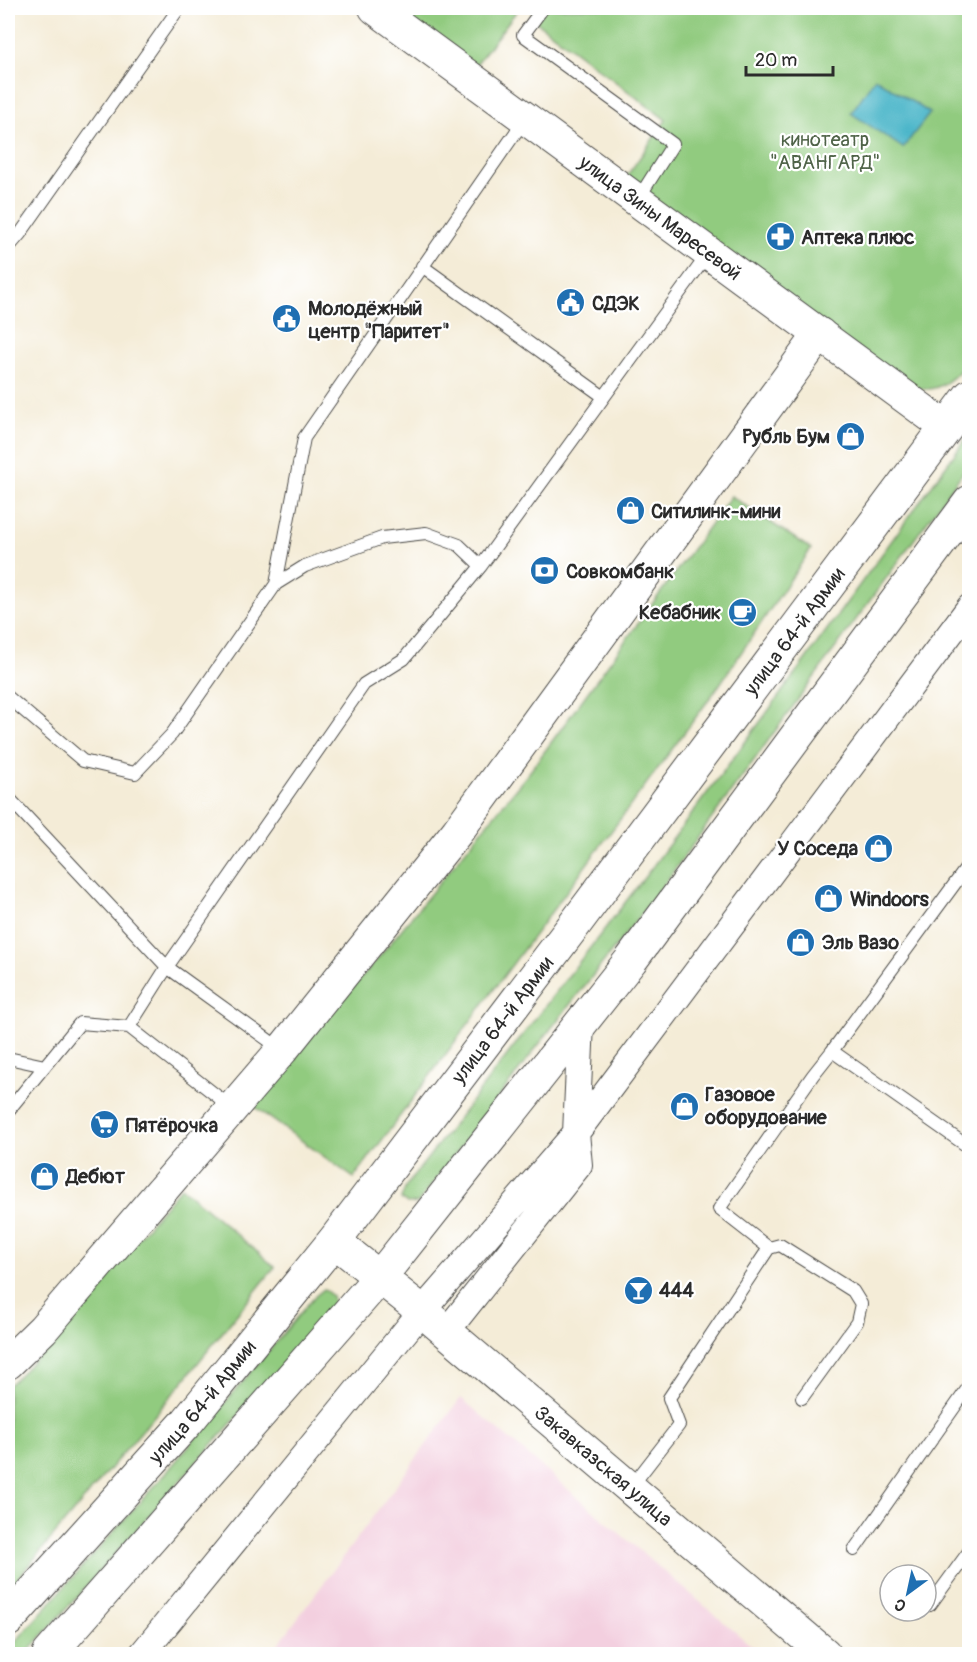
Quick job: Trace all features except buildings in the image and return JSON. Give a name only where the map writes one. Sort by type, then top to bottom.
[{"type":"highway","name":"улица 64-й Армии","points":[[8,1620],[187,1422],[334,1240],[568,933],[969,396]]},
{"type":"highway","points":[[49,1654],[380,1277],[631,960],[969,502]]},
{"type":"street","name":"улица Зины Маресевой","points":[[375,8],[946,427]]},
{"type":"street","points":[[8,1363],[43,1329],[282,1050],[457,832],[820,334]]},
{"type":"street","points":[[142,1654],[422,1311],[576,1134],[969,607]]},
{"type":"street","points":[[446,1332],[579,1165],[576,1134],[581,1023]]},
{"type":"street","name":"Закавказская улица","points":[[334,1240],[422,1311],[825,1654]]},
{"type":"lane","points":[[8,248],[179,8]]},
{"type":"lane","points":[[543,8],[523,35],[673,144],[637,200]]},
{"type":"lane","points":[[276,584],[304,438],[525,118]]},
{"type":"lane","points":[[129,1027],[167,967],[364,684],[404,659],[481,566],[709,253]]},
{"type":"lane","points":[[422,267],[604,397]]},
{"type":"lane","points":[[8,697],[82,761],[135,773],[172,735],[276,584],[305,566],[382,538],[426,533],[459,545],[481,566]]},
{"type":"lane","points":[[8,797],[167,967],[282,1050]]},
{"type":"lane","points":[[769,1248],[719,1209],[813,1075],[969,863]]},
{"type":"lane","points":[[8,1111],[80,1023],[129,1027],[232,1108]]},
{"type":"lane","points":[[832,1051],[969,1148]]},
{"type":"lane","points":[[8,1058],[45,1066]]},
{"type":"lane","points":[[630,1488],[679,1425],[669,1398],[769,1248],[780,1245],[796,1253],[853,1292],[861,1304],[857,1322],[802,1398]]},
{"type":"lane","points":[[854,1550],[969,1384]]},
{"type":"lane","points":[[938,1594],[969,1550]]},
{"type":"shaded area","points":[[461,1398],[761,1654],[271,1654]]},
{"type":"green space","points":[[385,8],[519,8],[471,71]]},
{"type":"green space","name":"кинотеатр \"АВАНГАРД\"","points":[[537,8],[969,8],[970,359],[966,364],[957,374],[940,386],[927,389],[907,385],[622,183],[666,120],[530,17]]},
{"type":"green space","points":[[969,434],[969,464],[657,894],[418,1203],[407,1204],[401,1199],[406,1186],[644,878]]},
{"type":"green space","points":[[731,496],[811,549],[716,690],[354,1178],[252,1105],[379,957],[531,770]]},
{"type":"green space","points":[[181,1187],[275,1267],[181,1384],[8,1590],[8,1386],[37,1357]]},
{"type":"green space","points":[[324,1289],[332,1296],[334,1305],[325,1318],[26,1654],[8,1654],[8,1650],[166,1473],[313,1298]]},
{"type":"water","points":[[875,78],[930,113],[903,148],[851,113]]},
{"type":"place","name":"Аптека плюс","points":[[780,237]]},
{"type":"place","name":"СДЭК","points":[[571,303]]},
{"type":"place","name":"Молодёжный центр \"Паритет\"","points":[[287,319]]},
{"type":"place","name":"Рубль Бум","points":[[851,436]]},
{"type":"place","name":"Ситилинк-мини","points":[[630,511]]},
{"type":"place","name":"Совкомбанк","points":[[545,571]]},
{"type":"place","name":"Кебабник","points":[[742,612]]},
{"type":"place","name":"У Соседа","points":[[879,848]]},
{"type":"place","name":"Windoors","points":[[829,899]]},
{"type":"place","name":"Эль Вазо","points":[[801,942]]},
{"type":"place","name":"Газовое оборудование","points":[[684,1106]]},
{"type":"place","name":"Пятёрочка","points":[[105,1125]]},
{"type":"place","name":"Дебют","points":[[45,1176]]},
{"type":"place","name":"444","points":[[638,1290]]}]
